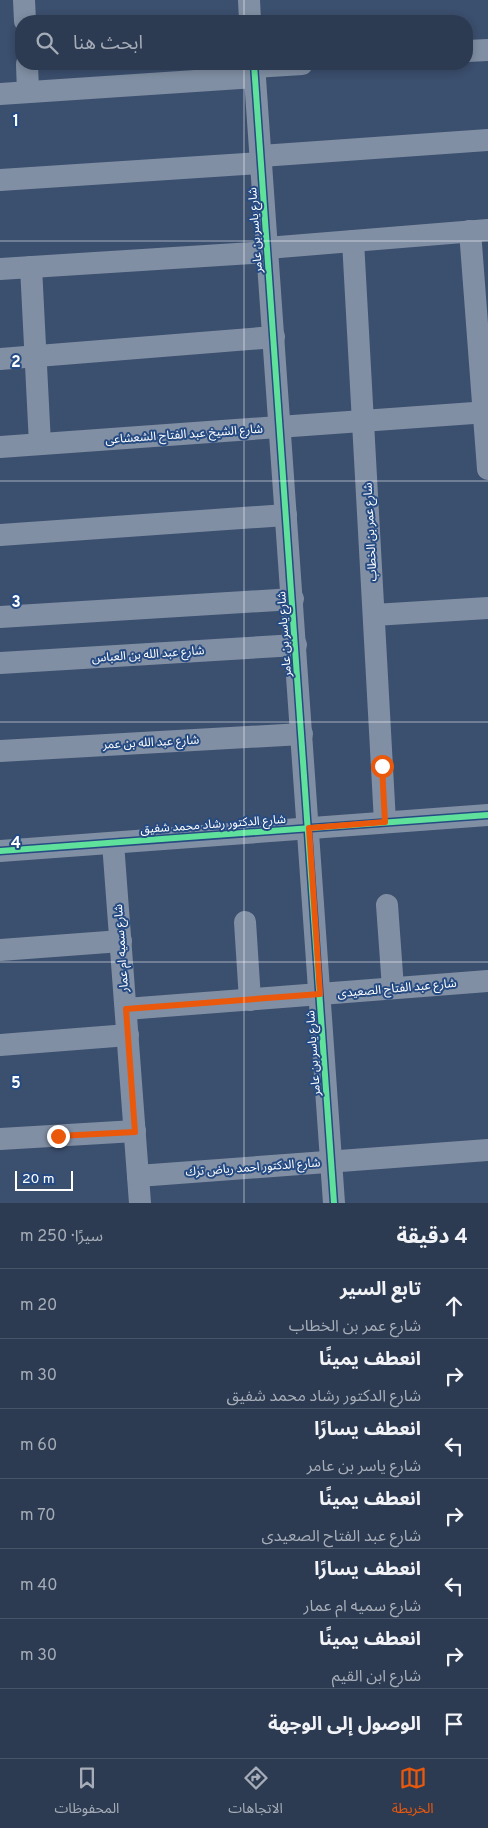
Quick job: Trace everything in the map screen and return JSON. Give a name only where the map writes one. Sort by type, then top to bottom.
[{"type":"street","points":[[24,0],[25,15]]},
{"type":"street","points":[[249,0],[250,15]]},
{"type":"street","points":[[473,51],[488,50]]},
{"type":"street","points":[[27,70],[28,92]]},
{"type":"street","points":[[0,94],[254,70]]},
{"type":"street","name":"شارع ياسر بن عامر","points":[[254,70],[334,1203]]},
{"type":"street","points":[[0,180],[488,140]]},
{"type":"street","points":[[0,269],[267,250],[479,231],[488,469]]},
{"type":"street","name":"شارع عمر بن الخطاب","points":[[354,241],[385,822]]},
{"type":"street","points":[[31,268],[40,444]]},
{"type":"street","points":[[0,359],[274,337]]},
{"type":"street","name":"شارع الشيخ عبد الفتاح الشعشاعى","points":[[0,447],[486,412]]},
{"type":"street","points":[[0,535],[286,515]]},
{"type":"street","points":[[0,617],[292,599]]},
{"type":"street","points":[[374,615],[488,608]]},
{"type":"street","name":"شارع عبد الله بن العباس","points":[[0,663],[296,645]]},
{"type":"street","name":"شارع عبد الله بن عمر","points":[[0,750],[302,734]]},
{"type":"street","name":"شارع الدكتور رشاد محمد شفيق","points":[[0,851],[488,815]]},
{"type":"street","name":"شارع سميه ام عمار","points":[[113,843],[140,1203]]},
{"type":"street","points":[[387,905],[393,988]]},
{"type":"street","points":[[246,922],[250,1000]]},
{"type":"street","points":[[0,950],[121,942]]},
{"type":"street","name":"شارع عبد الفتاح الصعيدى","points":[[126,1009],[488,981]]},
{"type":"street","points":[[0,1044],[128,1035]]},
{"type":"street","points":[[0,1139],[135,1132]]},
{"type":"street","name":"شارع الدكتور احمد رياض ترك","points":[[138,1176],[488,1150]]},
{"type":"cycle path","points":[[254,70],[334,1203]]},
{"type":"cycle path","points":[[0,851],[488,815]]},
{"type":"route","points":[[58,1136],[135,1132],[126,1009],[320,994],[309,828],[385,822],[382,766]]}]
